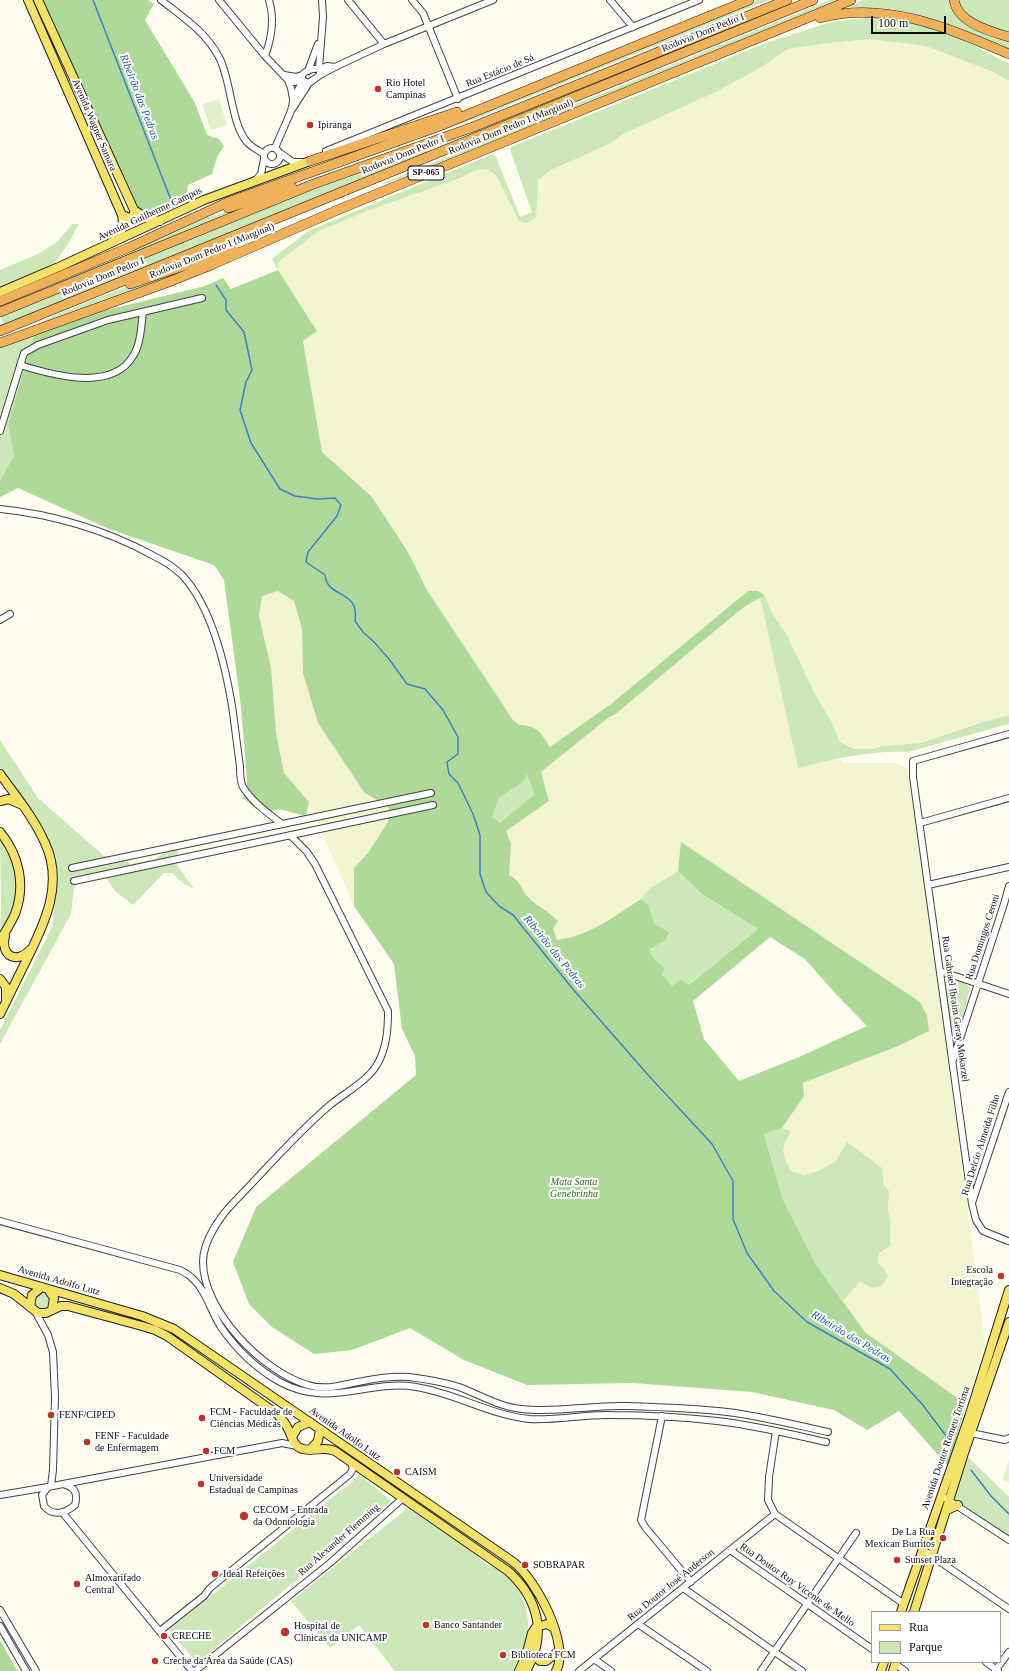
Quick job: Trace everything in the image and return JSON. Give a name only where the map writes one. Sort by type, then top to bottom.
[{"type":"highway","name":"Rodovia Dom Pedro I","points":[[0,312],[346,172],[473,127],[787,0]]},
{"type":"highway","name":"Rodovia Dom Pedro I","points":[[0,331],[814,0]]},
{"type":"highway","name":"Rodovia Dom Pedro I (Marginal)","points":[[2,342],[166,282],[252,248],[340,209],[851,0]]},
{"type":"highway","points":[[954,0],[958,11],[970,22],[1009,37]]},
{"type":"highway","points":[[0,301],[130,247],[228,202],[437,127],[746,1]]},
{"type":"highway","points":[[763,36],[825,16],[859,11],[879,12],[909,16],[927,21],[1009,54]]},
{"type":"highway","points":[[310,160],[527,90]]},
{"type":"highway","points":[[130,247],[161,236],[219,210],[305,183],[346,172]]},
{"type":"highway","points":[[68,303],[226,252],[340,209]]},
{"type":"main road","name":"Avenida Wagner Samara","points":[[28,0],[122,215]]},
{"type":"main road","name":"Avenida Wagner Samara","points":[[38,0],[134,210]]},
{"type":"main road","name":"Avenida Guilherme Campos","points":[[0,292],[204,200],[310,160]]},
{"type":"main road","points":[[97,249],[117,236],[122,230],[122,215],[130,218],[134,215],[134,210],[148,219],[160,221]]},
{"type":"main road","points":[[0,774],[25,808],[46,844],[51,858],[53,872],[52,898],[49,911],[1,1012]]},
{"type":"main road","points":[[0,801],[9,798],[25,808]]},
{"type":"main road","points":[[0,941],[15,915],[20,888],[20,874],[16,858],[8,841],[1,832]]},
{"type":"main road","points":[[6,931],[4,948],[6,953],[12,957],[25,955],[34,945]]},
{"type":"main road","points":[[0,979],[4,983],[7,993],[1,1012]]},
{"type":"main road","name":"Avenida Adolfo Lutz","points":[[0,1275],[142,1316],[174,1329],[520,1567],[526,1573],[542,1599],[554,1628],[559,1651],[559,1661],[556,1671]]},
{"type":"main road","points":[[0,1288],[14,1294],[32,1309]]},
{"type":"main road","points":[[32,1309],[32,1295],[45,1288],[54,1298],[52,1310]]},
{"type":"main road","name":"Avenida Doutor Romeu Tortima","points":[[902,1608],[968,1417],[1009,1290]]},
{"type":"main road","name":"Avenida Adolfo Lutz","points":[[32,1309],[42,1314],[61,1306],[75,1307],[148,1328],[167,1336],[277,1414],[287,1426],[298,1447],[310,1450],[328,1448],[351,1462],[508,1570],[522,1585],[533,1604],[538,1626],[534,1654],[526,1671]]},
{"type":"main road","name":"Avenida Doutor Romeu Tortima","points":[[915,1611],[971,1433],[1009,1322]]},
{"type":"main road","points":[[968,1417],[966,1431],[971,1433]]},
{"type":"main road","points":[[292,1437],[298,1426],[310,1422]]},
{"type":"main road","points":[[310,1450],[318,1441],[320,1429]]},
{"type":"main road","points":[[947,1510],[958,1505]]},
{"type":"main road","points":[[519,1671],[526,1656],[534,1630],[538,1626],[546,1624],[554,1628]]},
{"type":"main road","points":[[534,1654],[540,1661],[546,1661],[559,1651]]},
{"type":"street","points":[[161,0],[203,33],[209,40],[220,59],[240,130],[247,143],[264,157],[267,163],[274,165],[280,160],[280,153]]},
{"type":"street","points":[[219,0],[282,75],[288,80],[294,82],[304,80],[320,71],[335,67],[384,44],[493,0]]},
{"type":"street","points":[[265,56],[273,27],[269,0]]},
{"type":"street","points":[[320,71],[323,17],[322,0]]},
{"type":"street","points":[[348,0],[384,44]]},
{"type":"street","points":[[412,0],[423,13],[458,99]]},
{"type":"street","points":[[473,0],[478,6]]},
{"type":"street","points":[[610,0],[633,27]]},
{"type":"street","name":"Rua Estácio de Sá","points":[[310,160],[383,127],[458,99],[699,0]]},
{"type":"street","points":[[275,148],[308,71],[322,31]]},
{"type":"street","points":[[308,71],[320,71]]},
{"type":"street","points":[[282,75],[304,80]]},
{"type":"street","points":[[288,80],[294,101]]},
{"type":"street","points":[[291,111],[304,80]]},
{"type":"street","points":[[254,182],[261,174],[264,157],[268,149],[275,148]]},
{"type":"street","points":[[275,148],[293,162],[310,160]]},
{"type":"street","points":[[0,431],[24,353],[38,345],[108,320],[202,298]]},
{"type":"street","points":[[20,365],[47,373],[78,378],[93,378],[107,376],[114,373],[127,366],[134,355],[138,346],[143,312]]},
{"type":"street","points":[[0,509],[25,511],[76,524],[131,543],[165,562],[182,574],[196,593],[209,616],[224,667],[232,705],[242,786],[255,802],[282,824]]},
{"type":"street","points":[[0,620],[10,614]]},
{"type":"street","name":"Rua Gabrael Ibraim Geray Mokarzel","points":[[1008,1240],[983,1231],[976,1220],[972,1204],[913,777],[913,761],[1009,734]]},
{"type":"street","points":[[72,868],[431,793]]},
{"type":"street","points":[[920,823],[1009,798]]},
{"type":"street","points":[[74,881],[433,805]]},
{"type":"street","points":[[303,820],[306,832]]},
{"type":"street","points":[[262,828],[265,840]]},
{"type":"street","points":[[290,835],[307,852],[316,864],[388,1011],[388,1031],[379,1062],[369,1074],[330,1105],[307,1126],[232,1204],[216,1226],[205,1248],[203,1261],[204,1275],[216,1306],[234,1333],[254,1352],[288,1377],[318,1388],[366,1380],[404,1377],[434,1380],[460,1388],[500,1404],[522,1409],[550,1409],[607,1405],[701,1410],[745,1415],[828,1432]]},
{"type":"street","points":[[928,885],[1009,867]]},
{"type":"street","name":"Rua Domingos Ceroni","points":[[952,1062],[1009,886]]},
{"type":"street","points":[[940,971],[1009,994]]},
{"type":"street","points":[[949,1034],[961,1036]]},
{"type":"street","name":"Rua Delcio Almeida Filho","points":[[972,1204],[1009,1092]]},
{"type":"street","points":[[0,1221],[180,1270],[192,1278],[220,1326],[236,1346],[256,1365],[281,1382],[306,1392],[324,1394],[344,1393],[386,1386],[415,1387],[448,1394],[477,1406],[530,1419],[608,1415],[662,1416],[718,1421],[776,1430],[826,1442]]},
{"type":"street","points":[[32,1309],[48,1335],[53,1352],[55,1397],[53,1470],[49,1487],[42,1495],[47,1510],[57,1513],[67,1511],[75,1505],[76,1494],[86,1480]]},
{"type":"street","points":[[662,1416],[641,1520],[645,1527],[691,1582]]},
{"type":"street","points":[[776,1430],[769,1477],[768,1500],[775,1514],[838,1558],[902,1608]]},
{"type":"street","points":[[971,1433],[1005,1440],[1009,1438]]},
{"type":"street","points":[[0,1495],[280,1443],[287,1443],[298,1447]]},
{"type":"street","points":[[160,1631],[204,1596],[210,1588],[350,1474],[353,1469],[351,1462]]},
{"type":"street","points":[[64,1484],[71,1486],[76,1494]]},
{"type":"street","points":[[20,1491],[29,1491],[34,1493],[43,1501]]},
{"type":"street","points":[[941,1495],[1009,1540]]},
{"type":"street","name":"Rua Alexander Flemming","points":[[194,1671],[324,1568],[403,1498]]},
{"type":"street","points":[[62,1512],[194,1671]]},
{"type":"street","name":"Rua Doutor José Anderson","points":[[579,1671],[775,1514]]},
{"type":"street","points":[[761,1671],[856,1533]]},
{"type":"street","name":"Rua Doutor Ruy Vicente de Mello","points":[[730,1550],[871,1648]]},
{"type":"street","points":[[923,1550],[1009,1609]]},
{"type":"street","points":[[683,1588],[802,1671]]},
{"type":"street","points":[[0,1610],[36,1671]]},
{"type":"street","points":[[638,1624],[699,1669],[707,1671]]},
{"type":"street","points":[[0,1626],[26,1671]]},
{"type":"street","points":[[987,1663],[996,1670],[1009,1652]]},
{"type":"street","points":[[594,1659],[611,1671]]},
{"type":"street","points":[[895,1666],[905,1671]]},
{"type":"green space","points":[[42,0],[148,0],[154,4],[145,20],[195,103],[207,135],[219,139],[224,146],[217,157],[212,174],[188,185],[186,202],[154,216],[140,211],[133,203]]},
{"type":"green space","points":[[757,0],[769,0],[477,118],[419,139],[418,137]]},
{"type":"green space","points":[[830,0],[842,0],[446,162],[384,184],[383,183]]},
{"type":"green space","points":[[863,0],[950,0],[952,7],[1009,41],[1009,51],[931,20],[905,12],[892,9],[846,7]]},
{"type":"green space","points":[[957,0],[1009,0],[1009,33],[979,22],[967,13]]},
{"type":"green space","points":[[874,17],[925,26],[973,45],[1009,63],[1009,81],[991,71],[926,46],[869,39],[788,49],[760,68],[716,92],[623,134],[611,143],[551,170],[538,180],[536,218],[526,223],[519,221],[496,175],[486,169],[477,170],[460,178],[367,211],[317,232],[282,259],[278,263],[278,270],[272,259],[308,231],[493,154],[496,157],[520,217],[532,212],[510,150],[511,147],[766,43],[831,22]]},
{"type":"green space","points":[[869,39],[926,46],[991,71],[1009,81],[1009,715],[983,722],[921,743],[883,746],[873,749],[854,749],[840,742],[831,721],[814,692],[786,633],[773,615],[765,596],[748,591],[611,704],[550,747],[543,735],[530,725],[519,725],[513,720],[427,590],[408,551],[372,497],[322,452],[303,341],[317,330],[278,270],[278,263],[293,249],[317,232],[367,211],[460,178],[477,170],[486,169],[497,175],[519,221],[536,218],[538,180],[551,170],[611,143],[623,134],[716,92],[760,68],[788,49]]},
{"type":"green space","points":[[219,99],[227,125],[211,130],[202,104]]},
{"type":"green space","points":[[426,149],[427,153],[4,325],[1,316],[305,193]]},
{"type":"green space","points":[[248,205],[220,216],[220,218],[0,307],[0,305],[130,252],[208,217]]},
{"type":"green space","points":[[72,224],[79,224],[68,244],[54,264],[0,286],[0,270],[38,254],[57,242]]},
{"type":"green space","points":[[218,257],[163,280],[44,322],[44,320],[108,294]]},
{"type":"green space","name":"Mata Santa Genebrinha","points":[[278,270],[317,331],[303,341],[322,452],[372,497],[408,552],[427,590],[513,720],[519,725],[534,728],[541,734],[550,747],[611,704],[748,591],[758,591],[765,596],[753,601],[737,613],[617,713],[608,718],[541,772],[549,801],[506,831],[511,844],[509,875],[518,882],[531,900],[551,914],[558,921],[553,928],[557,940],[569,938],[591,930],[641,899],[649,905],[654,924],[669,932],[666,940],[649,950],[656,961],[665,968],[662,975],[672,986],[681,980],[689,985],[758,929],[702,894],[678,871],[681,842],[920,1002],[927,1016],[929,1031],[898,1046],[803,1083],[804,1096],[782,1128],[764,1134],[783,1200],[817,1266],[866,1333],[966,1404],[948,1466],[899,1411],[867,1430],[834,1410],[752,1392],[633,1383],[527,1385],[464,1360],[410,1328],[352,1350],[314,1354],[272,1327],[249,1304],[233,1262],[256,1207],[416,1075],[415,1056],[402,1029],[394,964],[354,906],[354,868],[368,853],[388,822],[389,808],[364,792],[318,723],[303,673],[302,629],[294,601],[278,591],[262,596],[259,616],[271,668],[276,733],[284,773],[309,802],[306,816],[279,809],[267,812],[256,809],[243,798],[247,789],[247,780],[241,707],[224,580],[214,565],[109,529],[18,488],[0,497],[0,481],[14,455],[8,424],[34,335],[103,311],[205,286],[223,278],[231,289]],"holes":[[[527,774],[535,794],[500,823],[492,817],[499,798],[523,782]],[[770,937],[805,959],[867,1026],[799,1057],[739,1081],[704,1039],[693,1001]]]},
{"type":"green space","points":[[34,335],[8,424],[14,455],[0,481],[0,348]]},
{"type":"green space","points":[[278,591],[294,601],[302,629],[303,673],[318,723],[364,792],[389,808],[388,822],[368,853],[354,868],[354,906],[309,802],[284,773],[276,733],[259,616],[261,596]]},
{"type":"green space","points":[[765,596],[773,615],[786,633],[814,692],[831,721],[840,742],[854,749],[873,749],[882,746],[921,743],[983,722],[1009,715],[1009,724],[908,752],[880,752],[866,754],[839,758],[798,768],[760,597]]},
{"type":"green space","points":[[760,597],[798,768],[840,758],[842,763],[895,763],[907,768],[929,914],[985,1343],[966,1404],[866,1333],[843,1301],[860,1282],[872,1288],[879,1252],[890,1221],[888,1209],[889,1191],[884,1185],[884,1179],[836,1161],[820,1170],[805,1175],[791,1171],[784,1158],[783,1143],[791,1131],[782,1128],[803,1096],[803,1083],[898,1046],[929,1031],[920,1002],[681,843],[678,871],[649,889],[641,899],[599,927],[570,938],[557,940],[553,928],[552,915],[527,897],[517,879],[509,875],[511,844],[506,831],[549,801],[541,772],[608,718],[617,713],[689,651]]},
{"type":"green space","points":[[0,740],[38,798],[104,856],[115,857],[131,864],[155,859],[187,838],[178,850],[177,865],[194,889],[184,884],[172,873],[164,873],[133,905],[115,891],[105,876],[87,875],[74,888],[71,914],[0,1044],[0,1030],[52,927],[58,878],[56,857],[45,832],[0,768]]},
{"type":"green space","points":[[527,773],[536,794],[500,824],[492,817],[499,798],[523,782]]},
{"type":"green space","points":[[0,839],[10,854],[16,869],[17,898],[0,935],[1,909]]},
{"type":"green space","points":[[678,871],[702,894],[758,929],[689,985],[672,986],[662,975],[665,968],[656,961],[649,950],[666,940],[654,924],[649,905],[641,899],[649,889]]},
{"type":"green space","points":[[955,978],[970,988],[960,1028],[954,1031],[950,1027],[944,985],[946,981]]},
{"type":"green space","points":[[782,1128],[791,1131],[785,1142],[784,1155],[791,1171],[805,1175],[820,1170],[836,1161],[847,1142],[882,1168],[884,1185],[889,1191],[888,1209],[890,1221],[890,1246],[879,1253],[878,1264],[884,1268],[888,1277],[881,1286],[872,1288],[860,1282],[843,1301],[817,1266],[783,1200],[764,1134]]},
{"type":"green space","points":[[39,1293],[45,1293],[50,1298],[48,1307],[45,1309],[39,1309],[34,1304],[34,1298]]},
{"type":"green space","points":[[968,1457],[1009,1497],[1009,1538],[953,1499]]},
{"type":"green space","points":[[1009,1461],[1009,1482],[1002,1479]]},
{"type":"green space","points":[[360,1475],[391,1501],[197,1663],[169,1630]]},
{"type":"green space","points":[[408,1508],[475,1553],[482,1561],[505,1575],[514,1585],[526,1608],[528,1621],[526,1647],[515,1671],[395,1671],[359,1625],[330,1648],[291,1601]]},
{"type":"green space","points":[[0,1640],[15,1667],[18,1671],[0,1671]]},
{"type":"waterway","name":"Ribeirão das Pedras","points":[[93,0],[171,200]]},
{"type":"waterway","name":"Ribeirão das Pedras","points":[[216,285],[226,300],[226,310],[244,332],[252,370],[246,382],[240,410],[251,443],[280,489],[295,496],[317,499],[335,498],[341,505],[337,516],[308,552],[306,562],[325,575],[327,583],[331,588],[353,604],[355,621],[363,632],[389,659],[407,684],[425,689],[443,710],[458,737],[458,754],[447,762],[449,774],[458,783],[473,814],[480,835],[480,874],[486,892],[499,906],[513,915],[572,988],[649,1076],[712,1144],[733,1181],[733,1219],[747,1253],[774,1291],[807,1322],[890,1369],[922,1404],[950,1441]]},
{"type":"waterway","points":[[971,1470],[991,1496],[1009,1514]]},
{"type":"place","name":"Rio Hotel Campinas","points":[[378,89]]},
{"type":"place","name":"Ipiranga","points":[[310,125]]},
{"type":"place","name":"Escola Integração","points":[[1001,1276]]},
{"type":"place","name":"FENF/CIPED","points":[[51,1415]]},
{"type":"place","name":"FCM - Faculdade de Ciências Médicas","points":[[202,1418]]},
{"type":"place","name":"FENF - Faculdade de Enfermagem","points":[[87,1442]]},
{"type":"place","name":"FCM","points":[[206,1451]]},
{"type":"place","name":"CAISM","points":[[397,1472]]},
{"type":"place","name":"Universidade Estadual de Campinas","points":[[201,1484]]},
{"type":"place","name":"CECOM - Entrada da Odontologia","points":[[244,1516]]},
{"type":"place","name":"De La Rua Mexican Burritos","points":[[943,1538]]},
{"type":"place","name":"Sunset Plaza","points":[[897,1560]]},
{"type":"place","name":"SOBRAPAR","points":[[525,1565]]},
{"type":"place","name":"Ideal Refeições","points":[[215,1574]]},
{"type":"place","name":"Almoxarifado Central","points":[[77,1584]]},
{"type":"place","name":"Banco Santander","points":[[426,1625]]},
{"type":"place","name":"Hospital de Clínicas da UNICAMP","points":[[285,1632]]},
{"type":"place","name":"CRECHE","points":[[164,1636]]},
{"type":"place","name":"Biblioteca FCM","points":[[503,1655]]},
{"type":"place","name":"Creche da Área da Saúde (CAS)","points":[[155,1661]]}]
